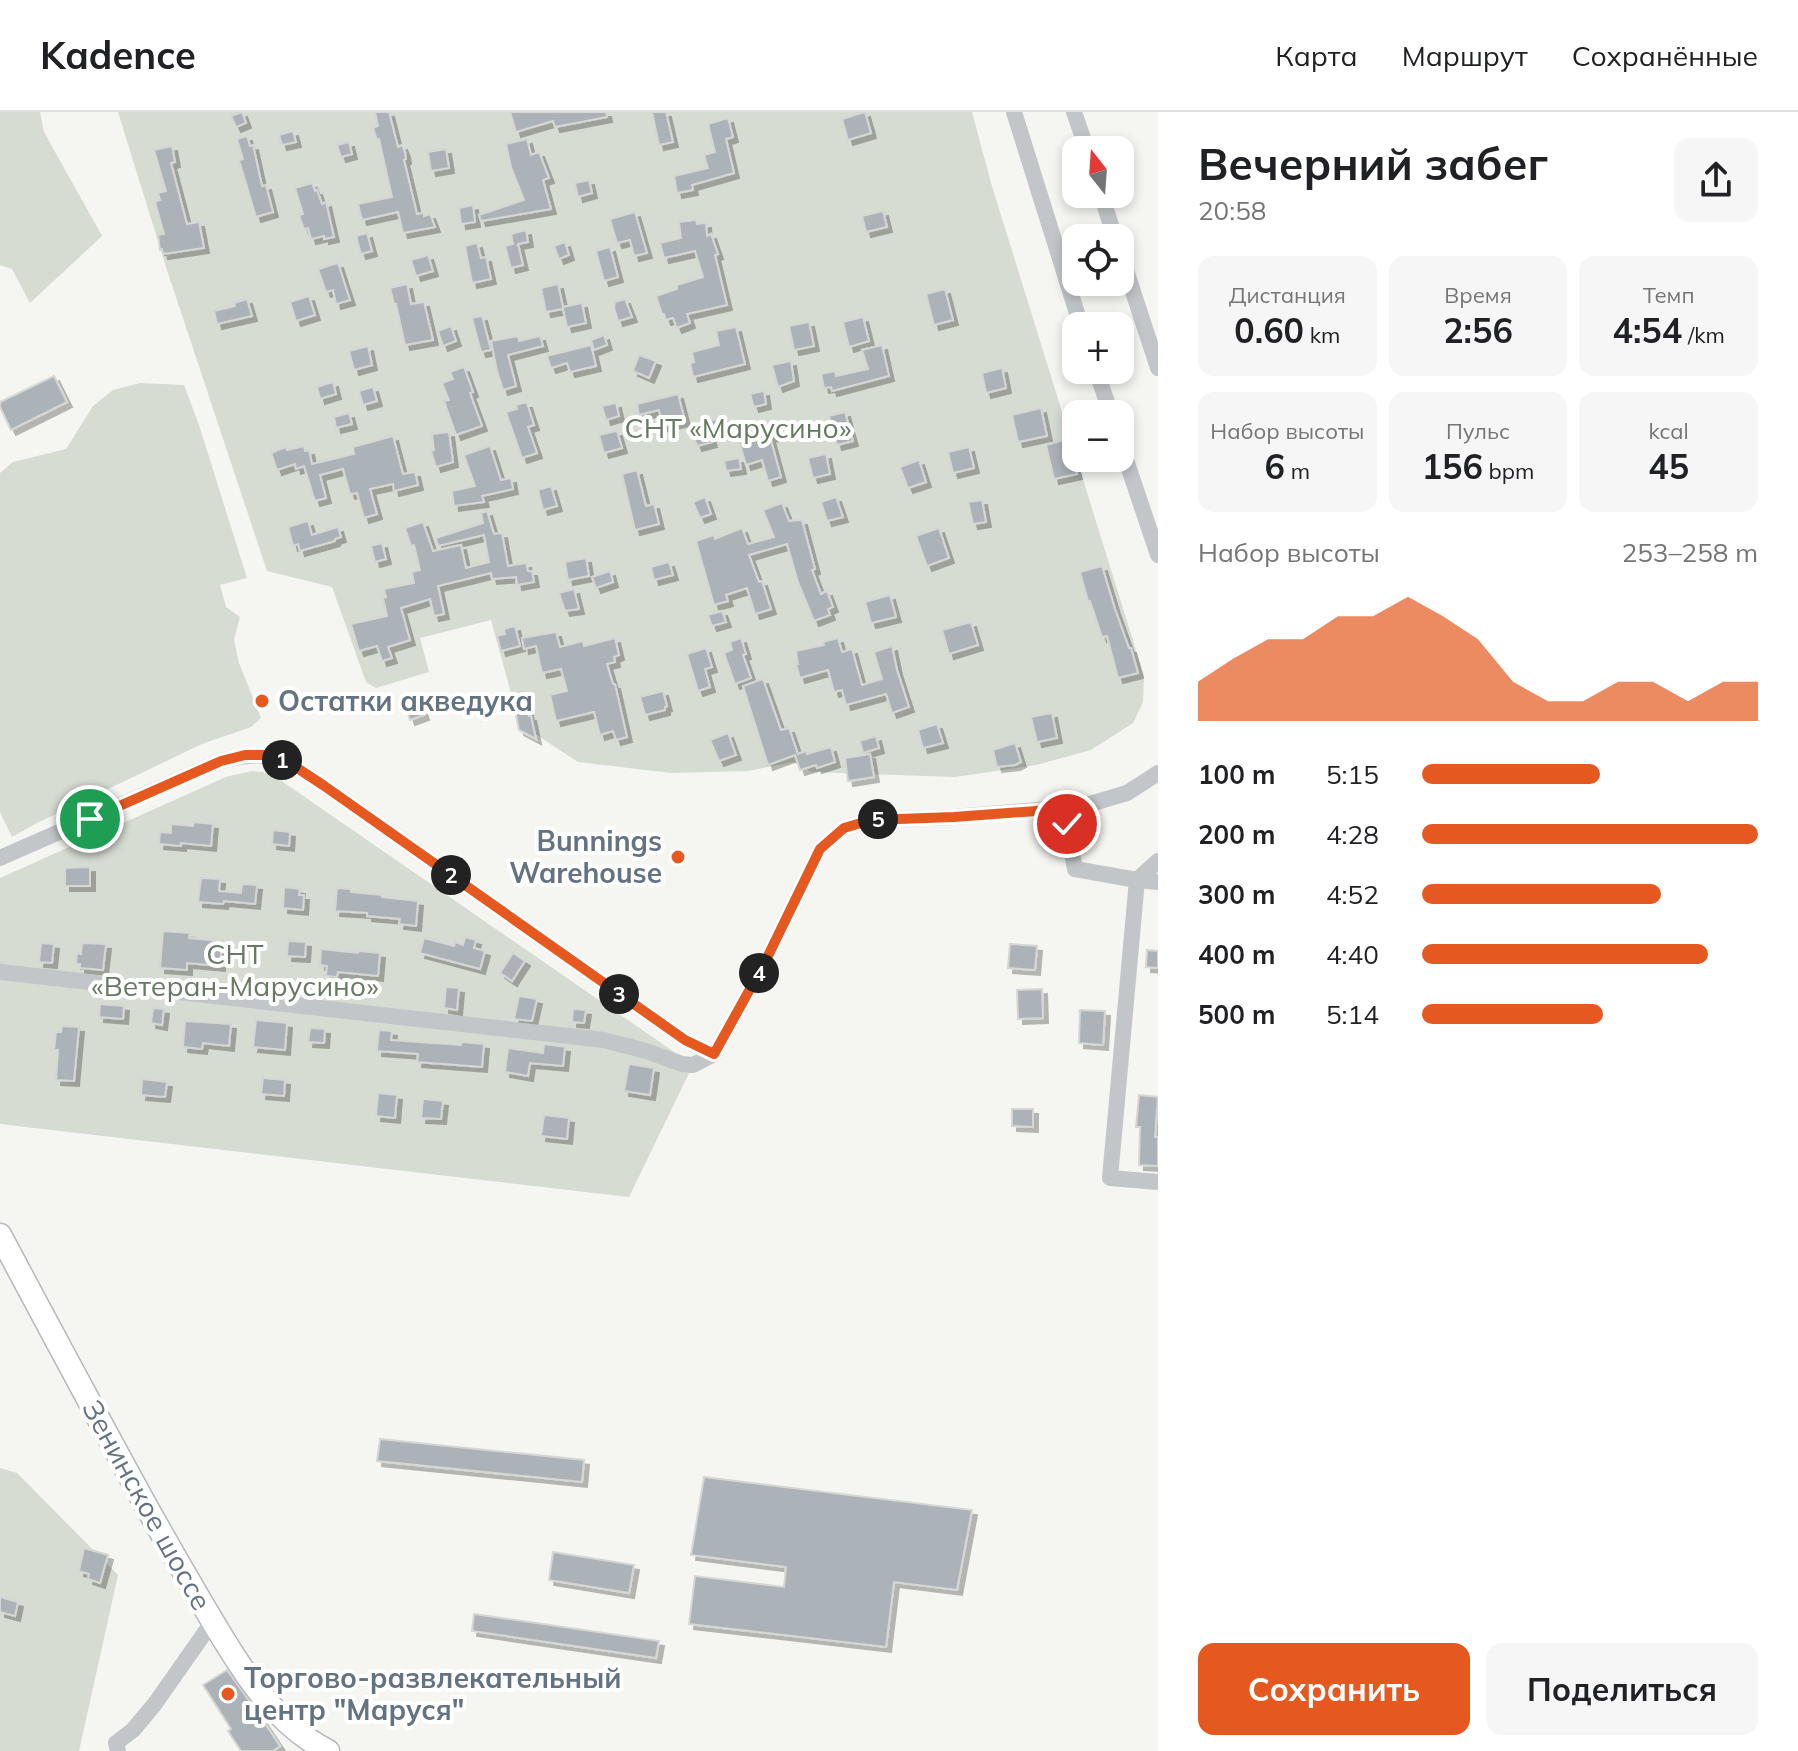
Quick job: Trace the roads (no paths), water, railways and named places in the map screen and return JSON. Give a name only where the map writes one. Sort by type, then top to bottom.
[{"type":"main road","name":"Зенинское шоссе","points":[[0,1235],[90,1404],[231,1651],[282,1718],[297,1732],[328,1751]]},
{"type":"street","points":[[1014,112],[1077,312]]},
{"type":"street","points":[[1074,112],[1082,136]]},
{"type":"street","points":[[1134,295],[1158,368]]},
{"type":"street","points":[[1130,472],[1158,555]]},
{"type":"street","points":[[0,858],[221,761],[245,755],[285,760],[685,1040],[714,1054]]},
{"type":"street","points":[[0,972],[604,1040],[693,1065],[714,1054],[765,962],[820,849],[844,828],[871,820],[1064,809],[1127,793],[1158,773]]},
{"type":"street","points":[[1064,809],[1075,869],[1158,882]]},
{"type":"street","points":[[1158,861],[1137,880],[1110,1178],[1158,1182]]},
{"type":"street","points":[[118,1751],[116,1743],[133,1730],[154,1705],[213,1621]]},
{"type":"place","name":"Остатки акведука","points":[[262,701]]},
{"type":"place","name":"Bunnings Warehouse","points":[[678,857]]},
{"type":"place","name":"Торгово-развлекательный центр \"Маруся\"","points":[[228,1694]]},
{"type":"park label","name":"СНТ «Марусино»","points":[[738,428]]},
{"type":"park label","name":"СНТ «Ветеран-Марусино»","points":[[235,970]]}]
